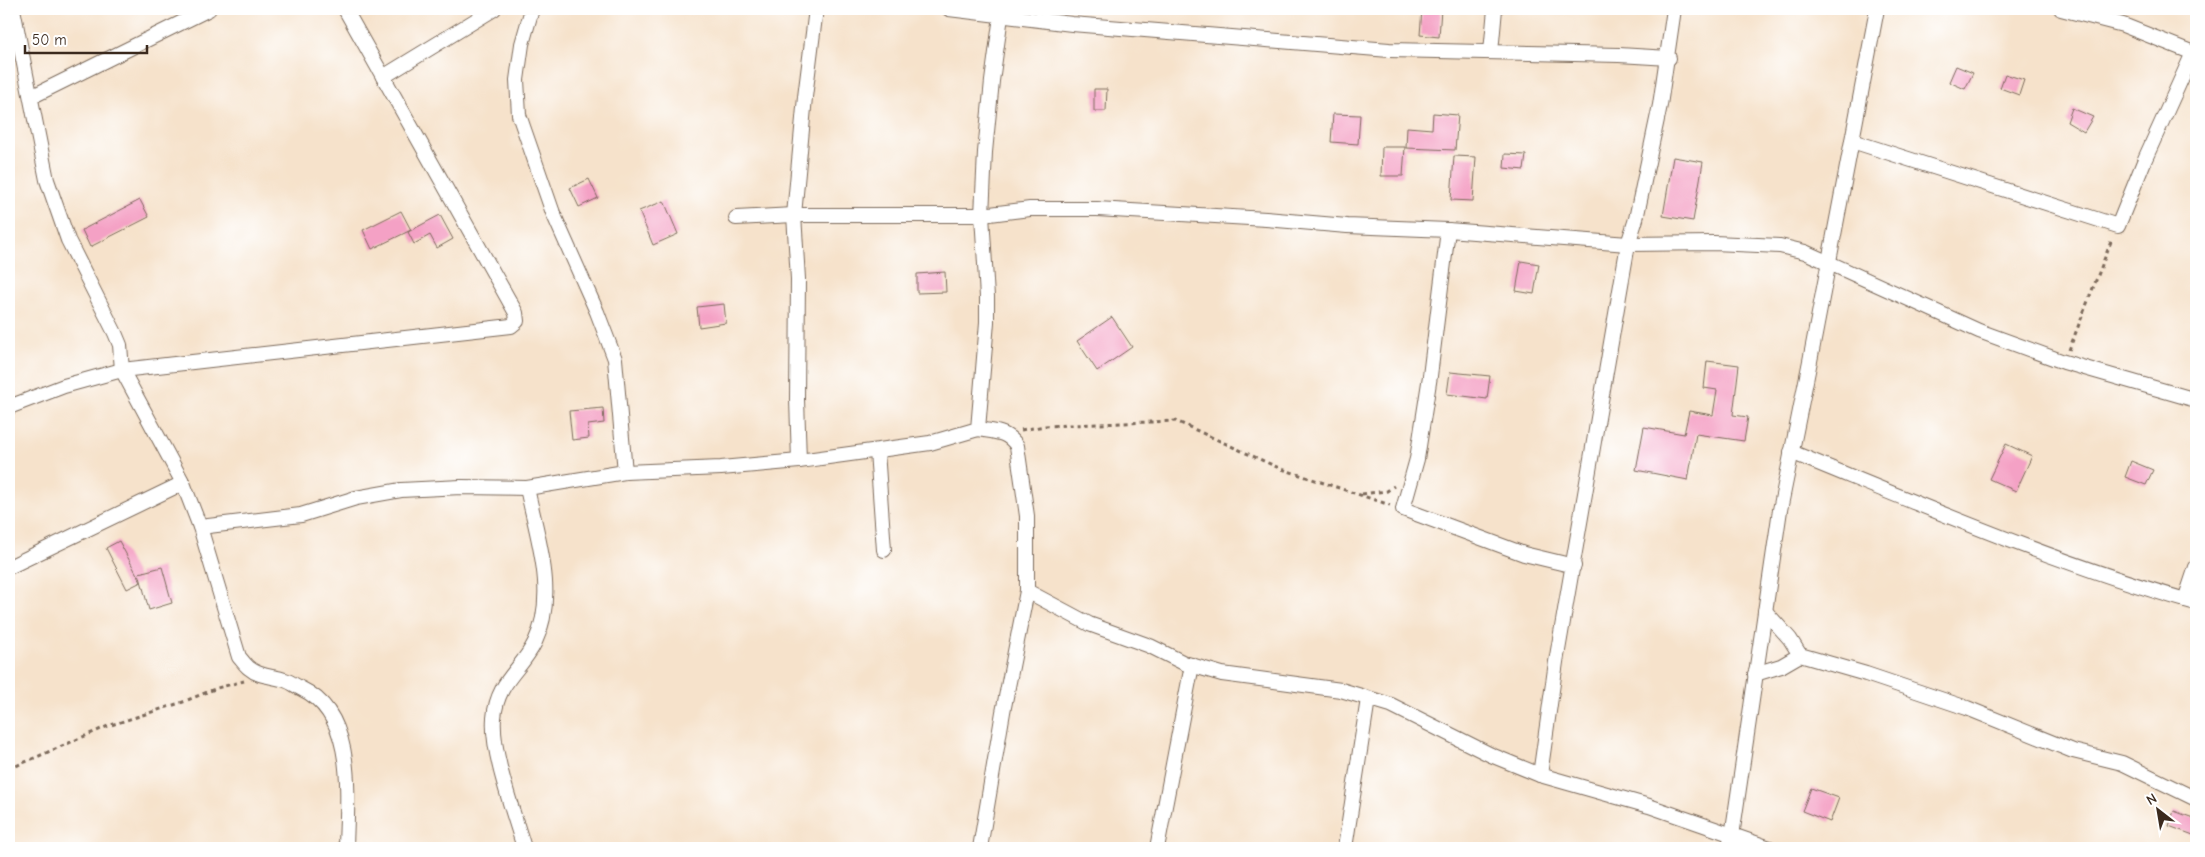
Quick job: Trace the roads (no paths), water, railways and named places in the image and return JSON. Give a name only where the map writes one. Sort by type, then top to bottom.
[{"type":"street","points":[[13,9],[47,180],[68,240],[83,273],[116,333],[120,345],[122,370],[183,483],[200,527],[239,656],[249,669],[264,676],[284,680],[310,692],[330,711],[341,742],[348,774],[346,848]]},
{"type":"street","points":[[31,97],[209,9]]},
{"type":"street","points":[[9,407],[64,386],[122,370],[511,326],[517,321],[516,313],[345,9]]},
{"type":"street","points":[[383,77],[494,9]]},
{"type":"street","points":[[532,9],[522,44],[517,80],[519,114],[530,152],[553,213],[597,312],[615,359],[624,472]]},
{"type":"street","points":[[799,462],[797,399],[798,279],[794,215],[805,97],[816,9]]},
{"type":"street","points":[[949,9],[1002,12],[1072,24],[1389,50],[1669,58]]},
{"type":"street","points":[[1491,52],[1496,9]]},
{"type":"street","points":[[1540,775],[1556,662],[1628,244],[1655,132],[1669,58],[1674,9]]},
{"type":"street","points":[[1730,842],[1770,569],[1790,452],[1877,9]]},
{"type":"street","points":[[1852,141],[2118,226],[2145,159],[2194,54],[2093,12],[2061,9]]},
{"type":"street","points":[[978,429],[987,297],[982,215],[991,90],[1002,12]]},
{"type":"street","points":[[736,218],[794,215],[982,215],[1030,209],[1096,209],[1266,219],[1347,226],[1448,230],[1628,244],[1714,243],[1780,246],[1805,252],[1980,331],[2064,362],[2196,400]]},
{"type":"street","points":[[1448,230],[1430,376],[1417,459],[1403,510],[1524,554],[1574,566]]},
{"type":"street","points":[[200,527],[301,515],[356,498],[401,490],[527,488],[624,472],[721,468],[799,462],[930,443],[978,429],[1003,433],[1014,442],[1020,458],[1027,516],[1028,591],[1002,712],[980,848]]},
{"type":"street","points":[[876,451],[884,550]]},
{"type":"street","points":[[1790,452],[2003,538],[2190,602],[2196,567]]},
{"type":"street","points":[[9,567],[183,483]]},
{"type":"street","points":[[524,848],[499,762],[494,718],[504,684],[535,642],[541,626],[544,608],[546,590],[544,574],[527,488]]},
{"type":"street","points":[[1028,591],[1089,624],[1150,646],[1192,665],[1239,677],[1341,690],[1391,705],[1483,751],[1540,775],[1649,806],[1730,842],[1770,848]]},
{"type":"street","points":[[1765,611],[1790,639],[1800,655],[1866,674],[1967,708],[2073,751],[2122,763],[2196,799]]},
{"type":"street","points":[[1755,674],[1781,666],[1800,655]]},
{"type":"street","points":[[1157,848],[1192,665]]},
{"type":"street","points":[[1345,848],[1368,699]]}]
